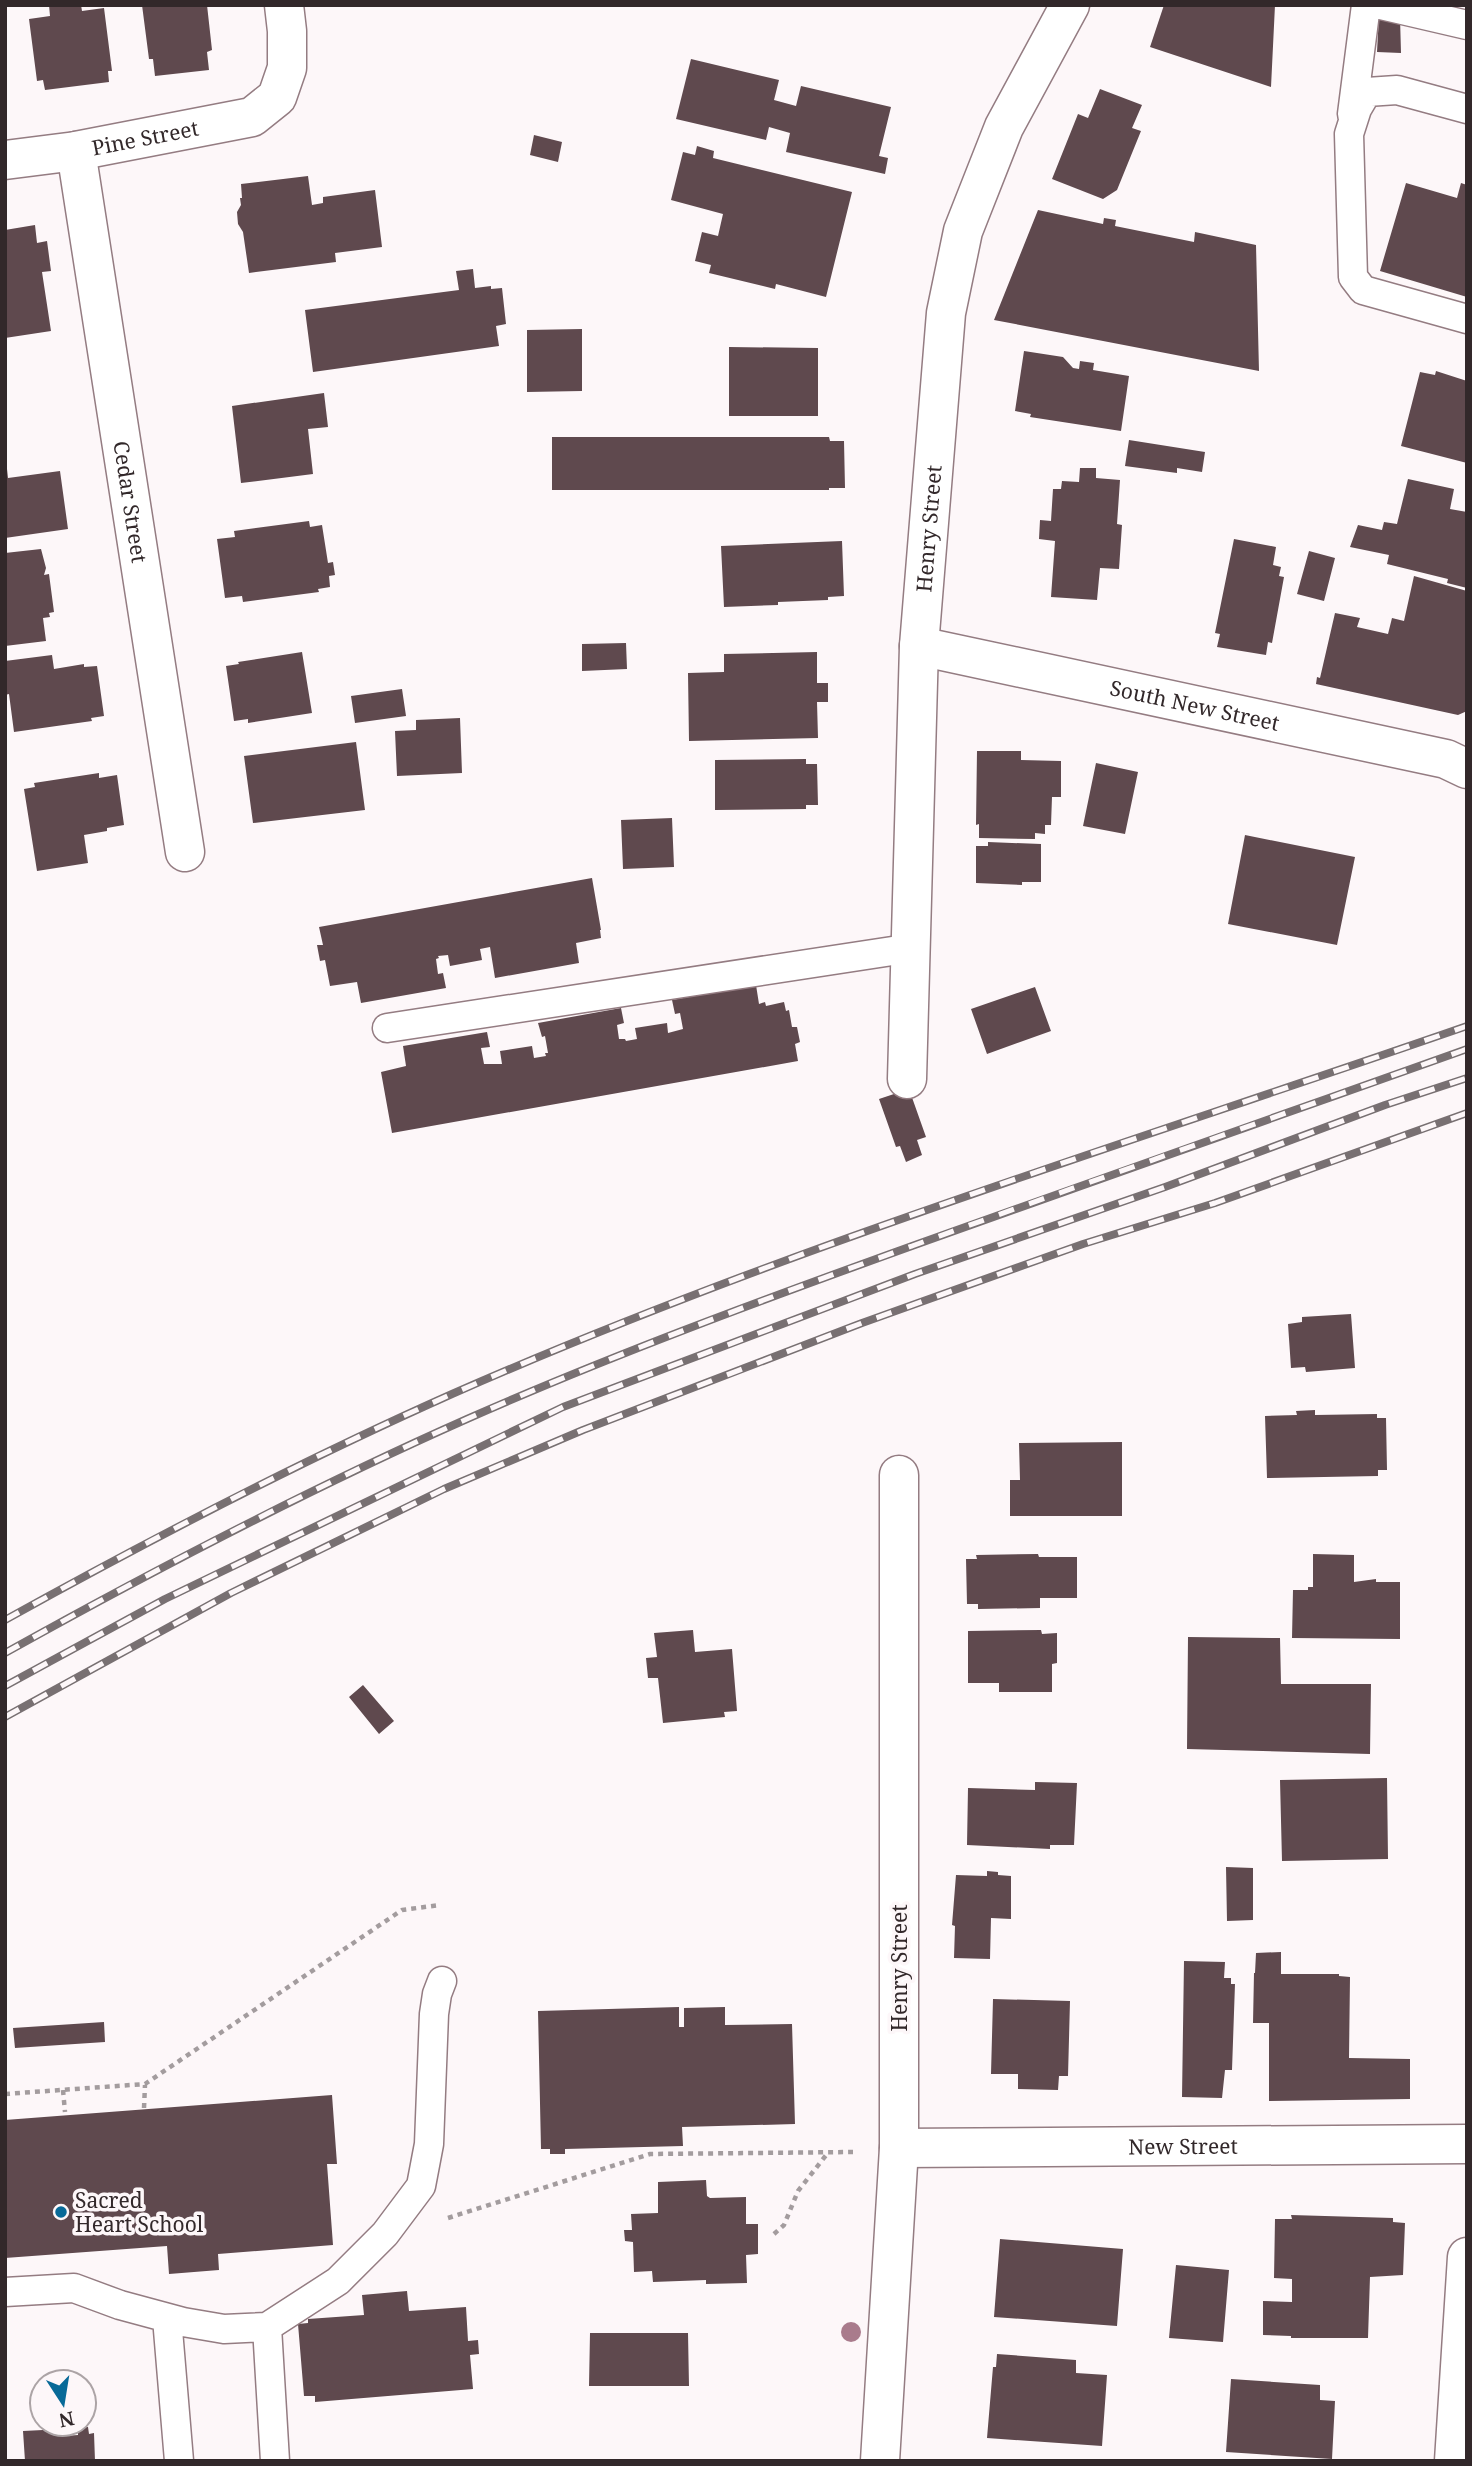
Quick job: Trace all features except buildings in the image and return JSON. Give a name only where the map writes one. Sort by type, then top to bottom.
[{"type":"street","name":"Pine Street","points":[[5,160],[76,151],[252,117],[277,97],[287,68],[284,5]]},
{"type":"street","name":"Henry Street","points":[[907,1079],[919,646],[946,313],[963,231],[1004,127],[1070,5]]},
{"type":"street","name":"Cedar Street","points":[[76,151],[185,852]]},
{"type":"street","name":"South New Street","points":[[919,646],[1446,760],[1467,769]]},
{"type":"street","name":"Henry Street","points":[[880,2461],[899,2148],[899,1475]]},
{"type":"street","name":"New Street","points":[[899,2148],[1467,2144]]},
{"type":"street","points":[[1454,2461],[1467,2257]]},
{"type":"lane","points":[[1366,5],[1349,134],[1353,276],[1363,290],[1467,319]]},
{"type":"lane","points":[[1381,5],[1467,26]]},
{"type":"lane","points":[[1349,134],[1357,109],[1367,92],[1397,90],[1467,109]]},
{"type":"lane","points":[[387,1028],[912,948]]},
{"type":"lane","points":[[5,2292],[74,2288],[167,2318],[224,2329],[267,2327],[338,2281],[385,2234],[421,2186],[429,2144],[434,2014],[442,1982]]},
{"type":"lane","points":[[167,2318],[179,2461]]},
{"type":"lane","points":[[267,2327],[275,2461]]},
{"type":"path","points":[[5,2094],[145,2084],[402,1910],[440,1905]]},
{"type":"path","points":[[144,2108],[145,2084]]},
{"type":"path","points":[[63,2090],[65,2112]]},
{"type":"path","points":[[385,2234],[405,2232],[650,2154],[827,2153],[899,2148]]},
{"type":"path","points":[[774,2234],[784,2225],[798,2191],[827,2153]]},
{"type":"railway","points":[[5,1620],[282,1474],[452,1394],[576,1341],[828,1245],[955,1200],[1467,1026]]},
{"type":"railway","points":[[5,1653],[291,1502],[467,1419],[577,1373],[856,1266],[1467,1049]]},
{"type":"railway","points":[[5,1686],[165,1599],[563,1407],[915,1274],[1467,1078]]},
{"type":"railway","points":[[5,1717],[231,1593],[444,1489],[583,1430],[862,1323],[1083,1244],[1215,1203],[1467,1113]]},
{"type":"place","name":"Sacred Heart School","points":[[61,2212]]}]
